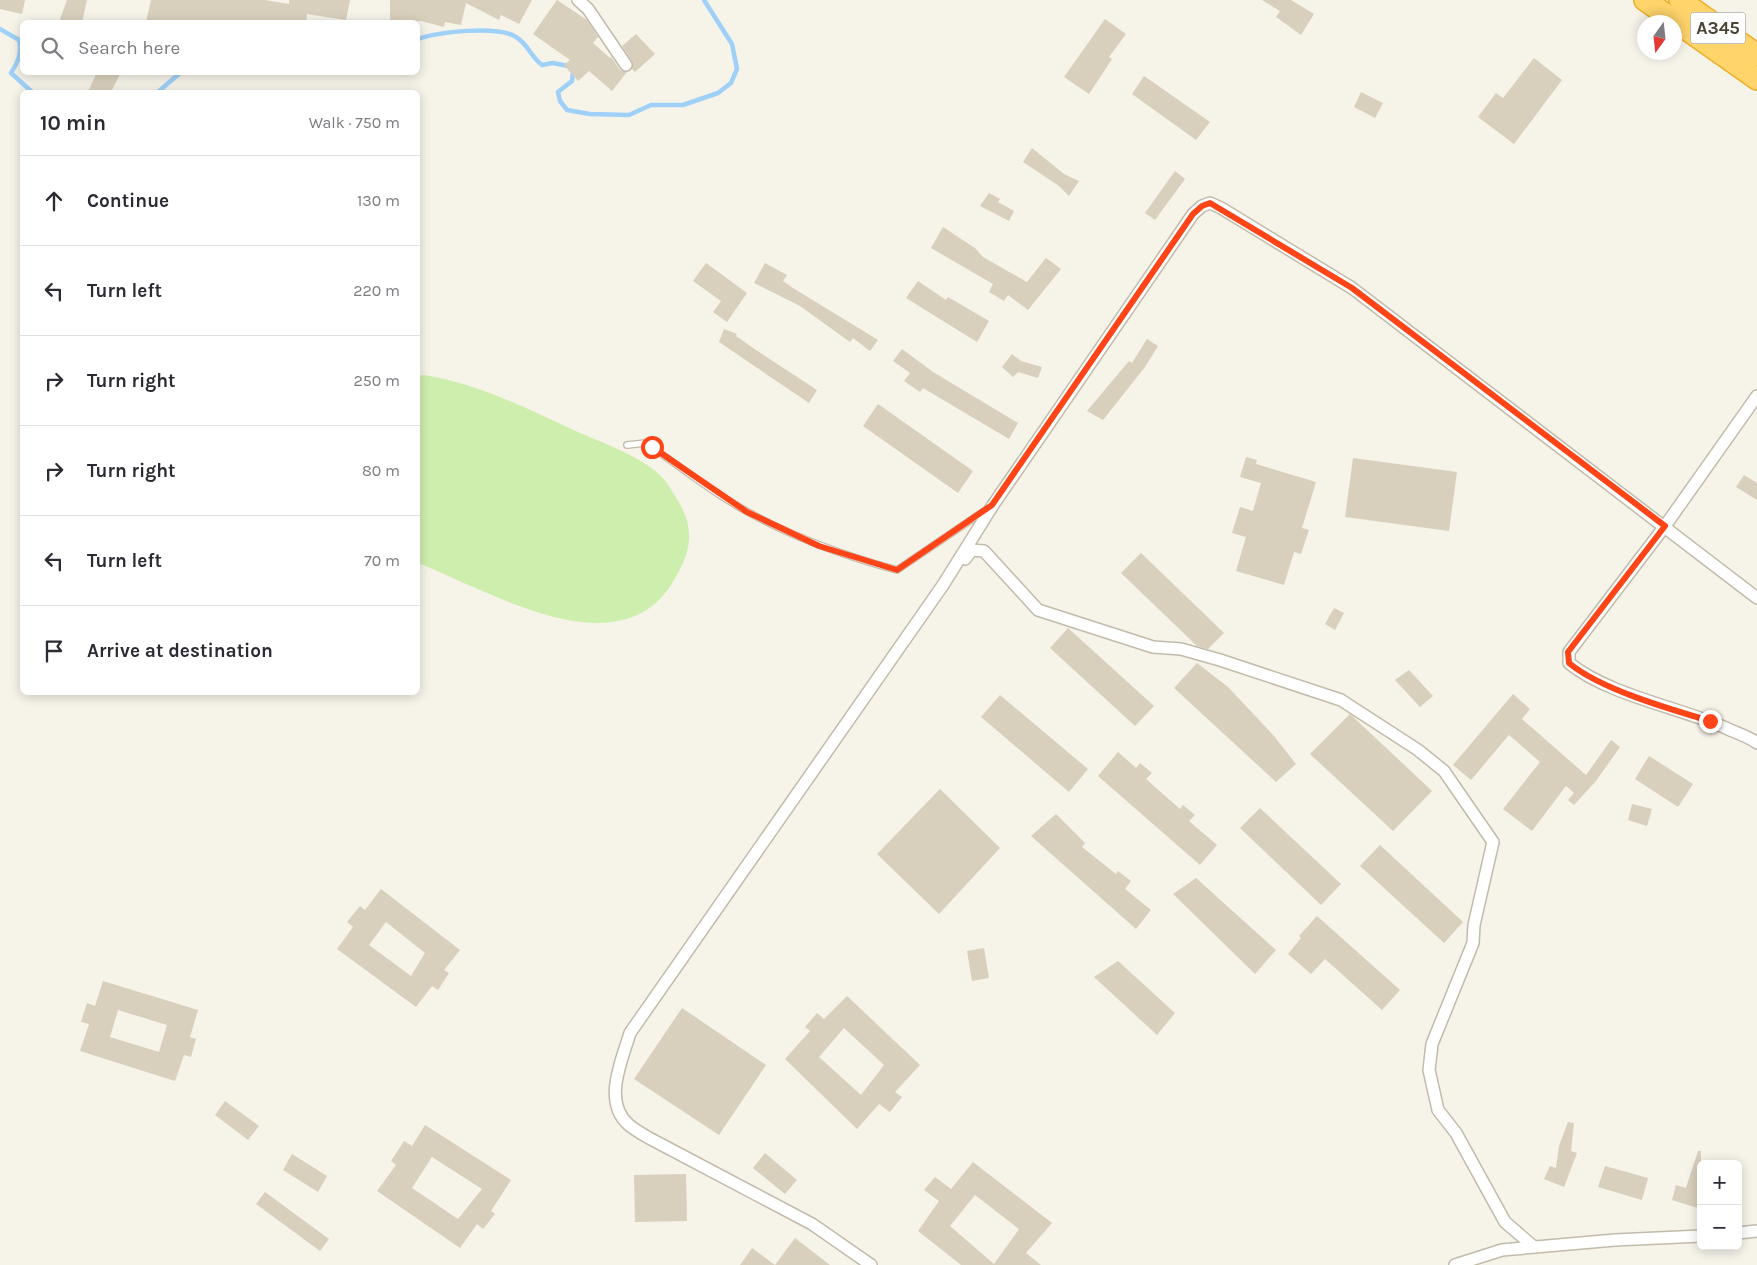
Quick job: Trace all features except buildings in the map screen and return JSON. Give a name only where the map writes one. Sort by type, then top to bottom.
[{"type":"highway","name":"A345","points":[[1645,0],[1757,79]]},
{"type":"highway","name":"A345","points":[[1689,3],[1757,55]]},
{"type":"street","points":[[578,0],[588,9],[626,65]]},
{"type":"street","points":[[871,1265],[812,1224],[649,1138],[628,1124],[621,1115],[615,1098],[616,1077],[630,1033],[943,584],[992,505],[1193,214],[1202,206],[1210,203],[1352,288],[1757,598]]},
{"type":"street","points":[[1757,396],[1665,526],[1568,652],[1569,663],[1582,674],[1665,707],[1710,721],[1757,743]]},
{"type":"street","points":[[943,584],[972,550],[984,551],[1038,610],[1153,647],[1180,649],[1220,660],[1341,700],[1418,750],[1444,771],[1493,842],[1474,924],[1473,944],[1432,1044],[1429,1070],[1435,1103],[1456,1133],[1506,1222],[1534,1247]]},
{"type":"street","points":[[1742,1233],[1757,1231]]},
{"type":"street","points":[[1455,1265],[1502,1250],[1615,1240],[1697,1236]]},
{"type":"lane","points":[[627,445],[646,443],[747,512],[819,546],[897,570],[992,505]]},
{"type":"green space","points":[[420,376],[443,379],[480,389],[624,452],[660,475],[668,485],[686,517],[689,538],[688,548],[680,569],[660,599],[642,613],[621,620],[596,623],[574,621],[528,609],[420,564]]},
{"type":"waterway","points":[[573,71],[572,81],[558,92],[560,101],[567,110],[590,114],[629,115],[651,105],[683,105],[718,93],[731,83],[737,69],[732,44],[704,0]]},
{"type":"waterway","points":[[0,29],[19,40],[20,49]]},
{"type":"waterway","points":[[420,38],[468,31],[507,33],[520,40],[542,65],[553,63],[568,66]]},
{"type":"waterway","points":[[20,49],[19,57],[11,73],[30,90]]},
{"type":"waterway","points":[[160,90],[178,75]]},
{"type":"route","points":[[652,447],[747,512],[819,546],[848,557],[897,570],[992,505],[1193,214],[1202,206],[1210,203],[1352,288],[1665,526],[1568,652],[1569,663],[1582,674],[1665,707],[1710,721]]}]
